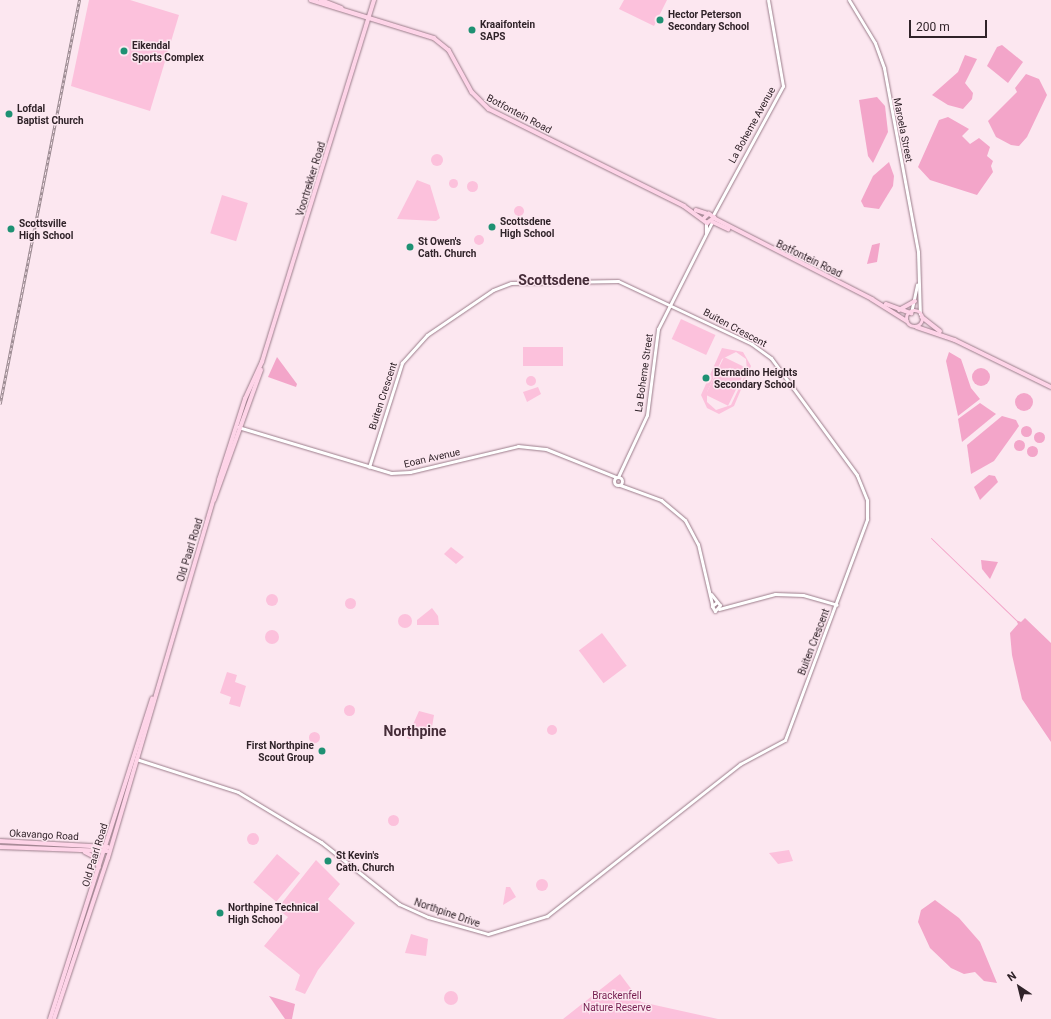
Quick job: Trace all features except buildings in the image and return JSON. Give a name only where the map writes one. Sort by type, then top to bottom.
[{"type":"main road","points":[[311,0],[342,8]]},
{"type":"main road","points":[[321,0],[342,8]]},
{"type":"main road","name":"Voortrekker Road","points":[[238,427],[262,362],[374,0]]},
{"type":"main road","name":"Botfontein Road","points":[[342,8],[441,42],[456,60],[476,98],[489,109],[872,299],[898,310],[921,316]]},
{"type":"main road","name":"Botfontein Road","points":[[872,299],[917,327]]},
{"type":"main road","points":[[898,310],[908,308],[915,301]]},
{"type":"main road","points":[[907,321],[911,313]]},
{"type":"main road","points":[[955,340],[921,316],[917,327],[955,340],[1051,387]]},
{"type":"main road","name":"Old Paarl Road","points":[[54,1019],[110,852],[135,759],[214,500],[238,427]]},
{"type":"main road","name":"Old Paarl Road","points":[[50,1019],[135,759]]},
{"type":"main road","name":"Okavango Road","points":[[0,841],[111,847]]},
{"type":"main road","name":"Okavango Road","points":[[0,847],[110,852]]},
{"type":"main road","points":[[80,851],[95,857],[99,870]]},
{"type":"street","name":"La Boheme Avenue","points":[[670,304],[706,233],[710,218],[783,86],[768,0]]},
{"type":"street","name":"Maroela Street","points":[[849,0],[875,43],[884,68],[919,271],[921,316]]},
{"type":"street","name":"La Boheme Avenue","points":[[706,233],[710,218]]},
{"type":"street","name":"Maroela Street","points":[[911,313],[915,301],[919,271]]},
{"type":"street","name":"Buiten Crescent","points":[[369,467],[397,374],[407,355],[426,335],[493,290],[528,280],[606,279],[632,285],[766,354],[857,475],[867,500],[868,519],[837,605],[785,740],[740,764],[682,811]]},
{"type":"street","name":"La Boheme Street","points":[[620,485],[625,467],[647,415],[656,339],[670,304]]},
{"type":"street","name":"Eoan Avenue","points":[[238,427],[391,473],[410,472],[504,448],[530,446],[552,451],[602,474],[620,485]]},
{"type":"street","name":"La Boheme Street","points":[[614,481],[625,467]]},
{"type":"street","name":"Eoan Avenue","points":[[602,474],[617,477],[622,480]]},
{"type":"street","points":[[622,480],[633,488]]},
{"type":"street","points":[[620,485],[633,488],[667,503],[685,520],[698,544],[710,591],[713,610],[731,604],[790,594],[837,605]]},
{"type":"street","points":[[710,591],[717,602],[719,609]]},
{"type":"street","points":[[712,604],[717,602],[731,604]]},
{"type":"street","name":"Northpine Drive","points":[[135,759],[238,792],[321,842],[401,905],[486,934],[554,912],[682,811]]},
{"type":"green space","name":"Eikendal Sports Complex","points":[[89,0],[130,0],[179,15],[150,111],[71,86]]},
{"type":"green space","points":[[624,0],[667,0],[654,26],[619,9]]},
{"type":"green space","points":[[435,154],[439,154],[443,160],[439,166],[435,166],[431,162],[431,158]]},
{"type":"green space","points":[[453,178],[458,183],[453,188],[448,183]]},
{"type":"green space","points":[[417,180],[430,185],[440,218],[436,221],[397,219]]},
{"type":"green space","points":[[472,180],[476,182],[478,186],[476,190],[472,192],[468,190],[466,186],[468,182]]},
{"type":"green space","points":[[222,195],[248,203],[236,241],[210,233]]},
{"type":"green space","points":[[517,206],[521,206],[524,211],[521,216],[517,216],[514,213],[514,209]]},
{"type":"green space","points":[[477,235],[481,235],[483,236],[483,244],[477,245],[474,242],[474,238]]},
{"type":"green space","points":[[681,319],[715,335],[706,355],[672,339]]},
{"type":"green space","points":[[523,347],[563,347],[563,366],[523,366]]},
{"type":"green space","points":[[722,348],[743,352],[751,366],[734,406],[719,414],[707,408],[701,395]],"holes":[[[736,352],[746,359],[747,371],[731,405],[716,410],[707,402],[707,392],[722,359]]]},
{"type":"green space","points":[[724,357],[746,368],[728,406],[706,395]]},
{"type":"green space","points":[[531,376],[536,381],[531,386],[526,381]]},
{"type":"green space","points":[[538,387],[541,394],[527,402],[523,392]]},
{"type":"green space","points":[[451,547],[464,557],[456,564],[444,554]]},
{"type":"green space","points":[[270,594],[274,594],[278,600],[274,606],[270,606],[266,602],[266,598]]},
{"type":"green space","points":[[350,597],[354,599],[356,603],[354,607],[350,609],[346,607],[344,603],[346,599]]},
{"type":"green space","points":[[432,608],[438,616],[439,625],[417,625],[417,620]]},
{"type":"green space","points":[[405,614],[410,616],[412,621],[410,626],[405,628],[400,626],[398,621],[400,616]]},
{"type":"green space","points":[[269,630],[275,630],[279,634],[279,640],[275,644],[269,644],[265,640],[265,634]]},
{"type":"green space","points":[[602,633],[627,666],[604,683],[579,650]]},
{"type":"green space","points":[[227,672],[237,675],[235,682],[246,686],[240,707],[229,704],[231,697],[220,693]]},
{"type":"green space","points":[[347,705],[351,705],[353,706],[353,714],[347,715],[344,712],[344,708]]},
{"type":"green space","points":[[419,711],[434,715],[432,727],[423,735],[413,731],[410,739],[407,738]]},
{"type":"green space","points":[[550,725],[554,725],[556,726],[556,734],[550,735],[547,732],[547,728]]},
{"type":"green space","points":[[314,731],[318,733],[320,737],[318,741],[314,743],[310,741],[308,737],[310,733]]},
{"type":"green space","points":[[391,815],[395,815],[397,816],[397,824],[391,825],[388,822],[388,818]]},
{"type":"green space","points":[[253,833],[257,835],[259,839],[257,843],[253,845],[249,843],[247,839],[249,835]]},
{"type":"green space","points":[[789,850],[793,861],[778,864],[769,853]]},
{"type":"green space","points":[[277,854],[300,873],[276,902],[253,882]]},
{"type":"green space","points":[[316,860],[340,884],[328,899],[355,923],[318,970],[305,994],[295,990],[300,975],[264,946],[288,917],[277,909]]},
{"type":"green space","points":[[544,879],[547,880],[547,890],[540,891],[537,890],[536,883],[537,880]]},
{"type":"green space","points":[[506,887],[510,887],[516,897],[503,905]]},
{"type":"green space","points":[[411,934],[428,939],[426,956],[405,953]]},
{"type":"green space","name":"Brackenfell Nature Reserve","points":[[620,974],[641,1002],[718,1019],[563,1019]]},
{"type":"green space","points":[[448,991],[454,991],[458,995],[458,1001],[454,1005],[448,1005],[444,1001],[444,995]]},
{"type":"shaded area","points":[[1002,45],[1023,62],[1008,83],[987,66],[997,47]]},
{"type":"shaded area","points":[[965,55],[977,59],[965,83],[973,93],[972,99],[963,109],[948,105],[932,95],[958,72]]},
{"type":"shaded area","points":[[1026,74],[1039,79],[1047,95],[1027,137],[1019,146],[1011,145],[996,137],[988,121],[1017,92],[1015,88]]},
{"type":"shaded area","points":[[877,97],[885,106],[888,132],[873,163],[868,156],[859,100]]},
{"type":"shaded area","points":[[948,117],[969,129],[962,136],[970,144],[979,138],[990,147],[987,156],[993,161],[991,166],[993,172],[977,195],[930,180],[918,167],[939,120]]},
{"type":"shaded area","points":[[889,162],[894,176],[893,186],[879,209],[864,207],[861,201],[873,176]]},
{"type":"shaded area","points":[[880,243],[877,262],[867,264],[872,245]]},
{"type":"shaded area","points":[[949,352],[961,359],[971,388],[980,399],[958,416],[946,361]]},
{"type":"shaded area","points":[[277,357],[297,384],[296,387],[268,377]]},
{"type":"shaded area","points":[[981,368],[987,371],[990,377],[987,383],[981,386],[975,383],[972,377],[975,371]]},
{"type":"shaded area","points":[[1024,393],[1030,396],[1033,402],[1030,408],[1024,411],[1018,408],[1015,402],[1018,396]]},
{"type":"shaded area","points":[[980,403],[996,414],[962,442],[958,419]]},
{"type":"shaded area","points":[[1002,416],[1016,420],[1019,426],[994,461],[971,474],[967,445]]},
{"type":"shaded area","points":[[1026,425],[1030,427],[1032,431],[1030,435],[1026,437],[1022,435],[1020,431],[1022,427]]},
{"type":"shaded area","points":[[1039,431],[1043,433],[1045,437],[1043,441],[1039,443],[1035,441],[1033,437],[1035,433]]},
{"type":"shaded area","points":[[1019,439],[1023,441],[1025,445],[1023,449],[1019,451],[1015,449],[1013,445],[1015,441]]},
{"type":"shaded area","points":[[1032,445],[1036,447],[1038,451],[1036,455],[1032,457],[1028,455],[1026,451],[1028,447]]},
{"type":"shaded area","points":[[989,475],[995,476],[998,482],[980,500],[974,487]]},
{"type":"shaded area","points":[[981,560],[998,562],[990,579],[982,569]]},
{"type":"shaded area","points":[[1025,618],[1051,643],[1051,742],[1022,699],[1012,655],[1010,633],[1018,624],[1016,620],[1021,622]]},
{"type":"shaded area","points":[[935,900],[959,918],[980,942],[997,983],[984,981],[975,972],[964,974],[951,968],[930,948],[918,922],[921,910]]},
{"type":"shaded area","points":[[269,996],[295,1004],[292,1019],[285,1019]]},
{"type":"waterway","points":[[931,538],[1016,620]]},
{"type":"railway","points":[[0,404],[79,0]]},
{"type":"place","name":"Hector Peterson Secondary School","points":[[660,20]]},
{"type":"place","name":"Kraaifontein SAPS","points":[[472,30]]},
{"type":"place","name":"Eikendal Sports Complex","points":[[124,51]]},
{"type":"place","name":"Lofdal Baptist Church","points":[[9,114]]},
{"type":"place","name":"Scottsdene High School","points":[[492,227]]},
{"type":"place","name":"Scottsville High School","points":[[11,229]]},
{"type":"place","name":"St Owen's Cath. Church","points":[[410,247]]},
{"type":"place","name":"Bernadino Heights Secondary School","points":[[706,378]]},
{"type":"place","name":"First Northpine Scout Group","points":[[322,751]]},
{"type":"place","name":"St Kevin's Cath. Church","points":[[328,861]]},
{"type":"place","name":"Northpine Technical High School","points":[[220,913]]},
{"type":"district","name":"Scottsdene","points":[[554,280]]},
{"type":"district","name":"Northpine","points":[[415,731]]}]
